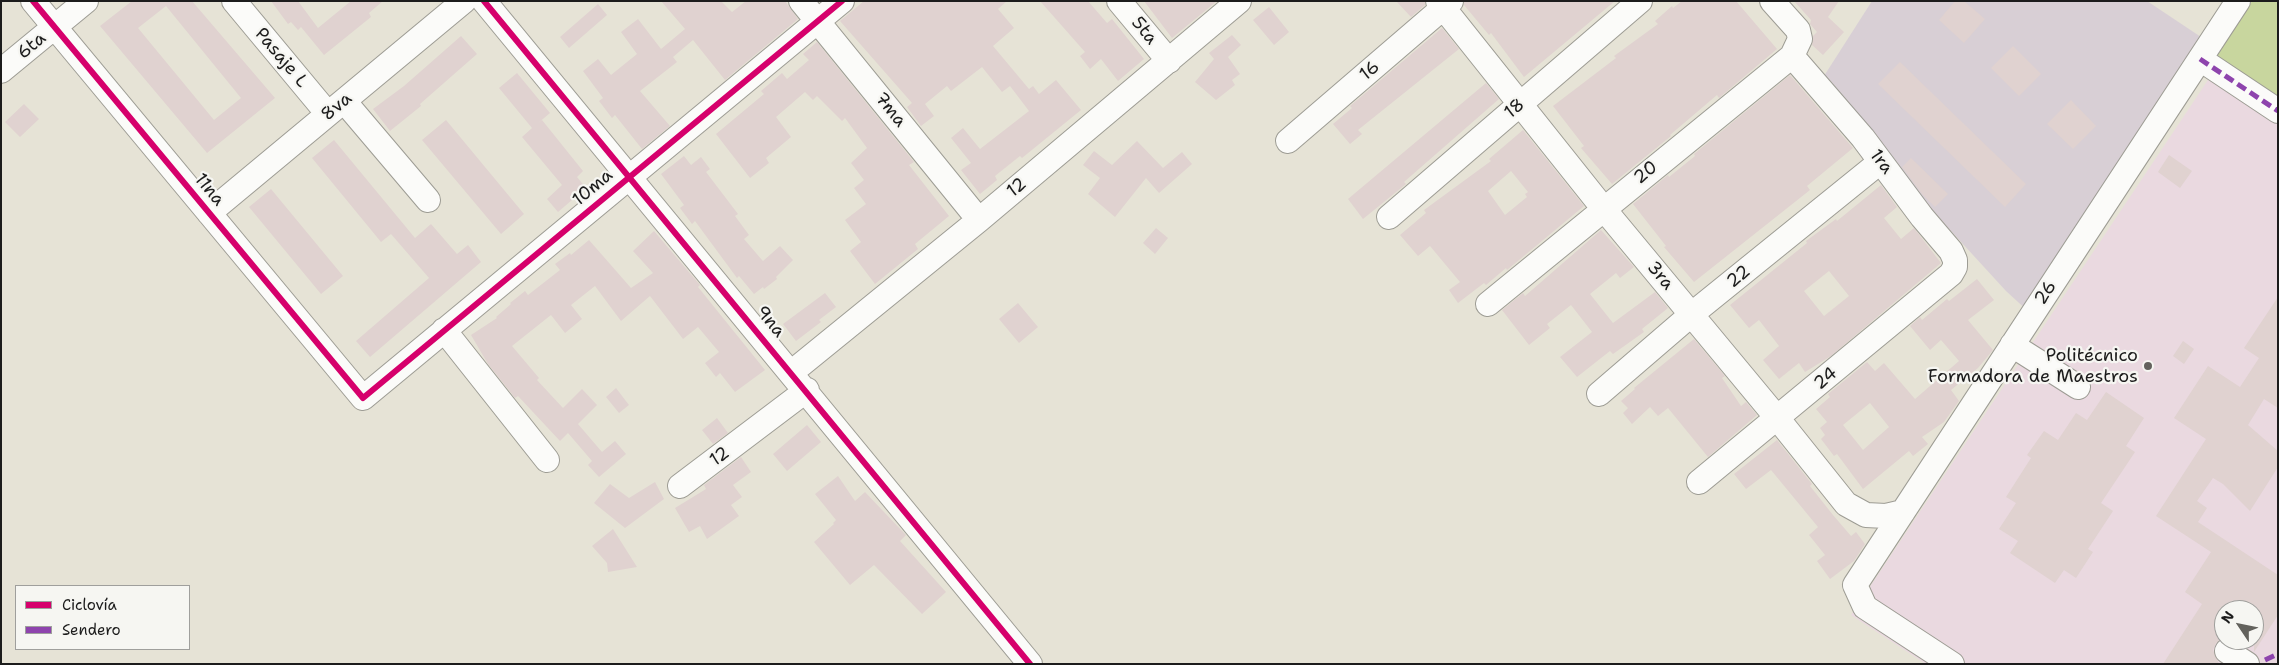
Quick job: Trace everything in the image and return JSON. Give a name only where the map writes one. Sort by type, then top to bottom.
[{"type":"street","name":"11na","points":[[33,1],[362,398]]},
{"type":"street","name":"6ta","points":[[1,71],[86,1]]},
{"type":"street","name":"Pasaje L","points":[[234,1],[336,108],[428,200]]},
{"type":"street","name":"8va","points":[[209,213],[464,1]]},
{"type":"street","name":"9na","points":[[484,1],[792,372],[1030,664]]},
{"type":"street","name":"7ma","points":[[801,1],[979,220]]},
{"type":"street","name":"10ma","points":[[362,398],[842,1]]},
{"type":"street","name":"5ta","points":[[1120,1],[1169,61]]},
{"type":"street","name":"12","points":[[792,372],[979,220],[1239,1]]},
{"type":"street","name":"18","points":[[1390,217],[1640,1]]},
{"type":"street","name":"1ra","points":[[1772,1],[1798,30],[1796,47],[1880,162],[1951,251],[1955,260],[1955,267],[1951,274]]},
{"type":"street","name":"26","points":[[1952,664],[1865,607],[1855,585],[2238,1]]},
{"type":"street","name":"3ra","points":[[1444,3],[1520,104],[1603,208],[1778,418],[1846,504],[1866,515],[1886,516],[1903,512]]},
{"type":"street","name":"16","points":[[1288,141],[1444,3]]},
{"type":"street","name":"20","points":[[1488,304],[1796,47]]},
{"type":"street","points":[[2200,59],[2278,111]]},
{"type":"street","name":"22","points":[[1600,394],[1692,314],[1880,162]]},
{"type":"street","name":"24","points":[[1699,482],[1951,274]]},
{"type":"street","points":[[444,330],[547,460]]},
{"type":"street","points":[[2012,345],[2078,387]]},
{"type":"street","name":"12","points":[[680,486],[806,390]]},
{"type":"shaded area","points":[[1872,1],[2147,1],[2204,39],[2030,313],[2006,291],[1896,171],[1824,76]]},
{"type":"shaded area","name":"Politécnico Formadora de Maestros","points":[[2210,77],[2278,122],[2278,664],[1926,664],[1851,615]]},
{"type":"green space","points":[[2252,1],[2278,1],[2278,99],[2215,58]]},
{"type":"building","points":[[132,1],[192,1],[275,98],[207,153],[100,26]],"holes":[[[166,6],[241,98],[214,120],[138,28]]]},
{"type":"building","points":[[271,1],[298,1],[318,28],[351,1],[383,1],[369,13],[371,17],[324,55],[301,27],[298,30],[291,22],[288,24]]},
{"type":"building","points":[[661,1],[721,1],[732,12],[746,1],[785,1],[798,19],[725,80],[693,40],[673,57],[677,62],[640,91],[670,126],[642,149],[615,115],[612,118],[599,101],[603,98],[583,71],[598,59],[611,75],[637,54],[621,32],[638,19],[661,49],[685,29]]},
{"type":"building","points":[[864,1],[1007,1],[998,9],[1014,28],[993,46],[1029,89],[1033,86],[1039,94],[1056,80],[1081,110],[1022,158],[1020,156],[995,176],[997,180],[980,194],[961,170],[971,163],[951,138],[963,128],[980,149],[1029,111],[1010,86],[1002,92],[982,67],[951,91],[947,86],[925,104],[934,116],[921,126],[907,107],[912,103],[840,21]]},
{"type":"building","points":[[1040,1],[1088,1],[1107,23],[1112,19],[1144,59],[1118,81],[1101,59],[1090,69],[1080,56],[1085,52]]},
{"type":"building","points":[[1144,1],[1217,1],[1172,38]]},
{"type":"building","points":[[1396,1],[1425,1],[1425,5],[1411,17]]},
{"type":"building","points":[[1464,1],[1615,1],[1524,77],[1491,33],[1489,35],[1464,5]]},
{"type":"building","points":[[1682,1],[1736,1],[1777,49],[1719,98],[1717,95],[1671,136],[1612,184],[1581,148],[1584,146],[1553,106],[1616,58],[1614,56],[1658,24],[1655,21],[1672,6],[1673,8]]},
{"type":"building","points":[[1794,1],[1839,1],[1828,17],[1844,32],[1823,55],[1812,45],[1813,36],[1817,32],[1810,24],[1811,20]]},
{"type":"building","points":[[1955,1],[1964,1],[1985,19],[1964,43],[1939,20]]},
{"type":"building","points":[[598,4],[607,15],[569,48],[560,37]]},
{"type":"building","points":[[1269,7],[1289,32],[1274,45],[1253,20]]},
{"type":"building","points":[[1442,28],[1459,49],[1358,130],[1362,134],[1350,144],[1333,124],[1352,108],[1350,106]]},
{"type":"building","points":[[1232,35],[1241,45],[1228,57],[1240,74],[1232,80],[1235,85],[1216,100],[1195,82],[1214,59],[1209,53]]},
{"type":"building","points":[[461,36],[477,54],[420,104],[421,106],[390,131],[373,109],[404,86]]},
{"type":"building","points":[[817,42],[914,162],[909,165],[949,216],[915,244],[918,249],[875,284],[850,251],[861,242],[845,220],[866,204],[854,188],[864,180],[851,163],[867,148],[845,118],[842,121],[817,96],[813,100],[805,92],[776,117],[791,137],[766,158],[769,163],[750,178],[716,134],[764,94],[761,91],[782,73],[787,79],[809,60],[803,54]]},
{"type":"building","points":[[2013,46],[2041,74],[2019,96],[1991,68]]},
{"type":"building","points":[[1900,62],[2026,184],[2005,207],[1878,84]]},
{"type":"building","points":[[517,73],[550,113],[537,124],[542,120],[583,171],[577,177],[586,188],[558,212],[547,199],[562,185],[522,137],[532,128],[499,88]]},
{"type":"building","points":[[1790,75],[1853,148],[1807,186],[1810,190],[1694,282],[1664,247],[1666,246],[1633,204],[1668,175],[1669,177],[1695,156],[1694,154]]},
{"type":"building","points":[[1486,83],[1499,99],[1404,182],[1406,184],[1363,219],[1348,199]]},
{"type":"building","points":[[2071,100],[2096,126],[2073,149],[2047,124]]},
{"type":"building","points":[[24,104],[39,119],[20,137],[5,122]]},
{"type":"building","points":[[446,120],[524,214],[501,234],[422,140]]},
{"type":"building","points":[[1523,130],[1584,206],[1507,270],[1506,268],[1486,285],[1484,283],[1458,303],[1449,290],[1460,282],[1430,246],[1418,256],[1400,235],[1426,213],[1424,210],[1491,161],[1489,159]],"holes":[[[1511,171],[1528,192],[1525,194],[1527,197],[1505,215],[1488,191]]]},
{"type":"building","points":[[334,140],[415,238],[431,224],[457,254],[468,245],[481,262],[370,357],[356,341],[429,278],[391,234],[381,242],[312,158]]},
{"type":"building","points":[[1137,141],[1163,168],[1182,152],[1192,164],[1159,193],[1146,178],[1115,217],[1088,194],[1100,178],[1083,165],[1094,151],[1112,165]]},
{"type":"building","points":[[2169,155],[2192,171],[2180,188],[2158,172]]},
{"type":"building","points":[[684,156],[691,165],[701,157],[710,169],[706,172],[738,214],[735,216],[749,235],[744,239],[763,261],[780,246],[793,260],[776,277],[777,279],[764,289],[763,287],[754,294],[739,276],[737,278],[695,221],[692,224],[680,208],[684,205],[661,174]]},
{"type":"building","points":[[1911,158],[1948,194],[1935,207],[1922,194],[1902,167]]},
{"type":"building","points":[[1881,185],[1897,207],[1884,218],[1901,239],[1914,228],[1941,263],[1831,356],[1805,372],[1799,363],[1779,379],[1763,360],[1779,346],[1759,320],[1749,328],[1730,305],[1807,243],[1806,241],[1836,219],[1837,221]],"holes":[[[1829,271],[1849,296],[1824,316],[1804,291]]]},
{"type":"building","points":[[271,189],[343,276],[321,294],[249,207]]},
{"type":"building","points":[[1156,228],[1168,238],[1155,254],[1143,243]]},
{"type":"building","points":[[1601,230],[1634,267],[1620,278],[1616,273],[1590,294],[1613,323],[1655,292],[1668,308],[1642,329],[1644,332],[1613,354],[1610,351],[1577,377],[1560,357],[1592,332],[1571,305],[1547,324],[1550,328],[1529,345],[1502,310],[1523,293],[1525,296]]},
{"type":"building","points":[[654,231],[700,285],[698,287],[765,370],[735,392],[720,373],[716,377],[705,363],[719,352],[698,327],[683,339],[650,296],[621,321],[595,286],[571,305],[582,319],[565,333],[551,315],[512,346],[539,378],[537,380],[563,408],[582,389],[597,405],[578,424],[602,452],[615,441],[626,454],[599,477],[588,465],[592,461],[568,433],[560,441],[518,396],[515,398],[488,364],[471,335],[497,318],[510,303],[525,291],[528,295],[560,270],[555,264],[570,253],[571,255],[589,240],[631,288],[653,273],[633,251]]},
{"type":"building","points":[[1977,279],[1994,300],[1968,320],[1993,350],[1978,368],[1951,390],[1959,401],[1944,422],[1922,437],[1928,444],[1913,456],[1909,451],[1863,489],[1837,454],[1834,456],[1821,439],[1825,435],[1820,428],[1827,422],[1816,409],[1830,397],[1828,394],[1867,362],[1875,371],[1884,363],[1915,399],[1959,361],[1941,340],[1930,350],[1910,326],[1920,317],[1922,320],[1947,299],[1949,301]],"holes":[[[1870,403],[1889,427],[1863,450],[1843,425]]]},
{"type":"building","points":[[825,293],[836,307],[819,320],[821,322],[796,341],[783,324]]},
{"type":"building","points":[[2278,297],[2278,408],[2264,399],[2248,425],[2278,451],[2278,467],[2250,511],[2223,484],[2213,478],[2197,501],[2207,508],[2198,522],[2278,575],[2278,615],[2264,637],[2264,600],[2214,600],[2213,650],[2219,664],[2163,664],[2202,604],[2185,592],[2211,552],[2156,516],[2206,439],[2174,418],[2208,366],[2240,387],[2259,358],[2244,348]]},
{"type":"building","points":[[1018,303],[1038,327],[1019,343],[999,319]]},
{"type":"building","points":[[1694,339],[1725,376],[1722,378],[1741,406],[1746,402],[1757,415],[1708,457],[1668,408],[1658,416],[1650,407],[1632,424],[1623,413],[1628,408],[1621,401]]},
{"type":"building","points":[[2183,341],[2194,349],[2184,364],[2173,356]]},
{"type":"building","points":[[616,388],[629,405],[619,413],[606,397]]},
{"type":"building","points":[[2106,392],[2144,418],[2126,446],[2135,452],[2101,503],[2113,511],[2088,549],[2093,552],[2076,578],[2064,570],[2055,583],[2010,553],[2018,541],[1999,529],[2016,503],[2006,497],[2031,458],[2027,455],[2044,431],[2058,440],[2076,413],[2087,420]]},
{"type":"building","points":[[717,418],[728,433],[713,444],[702,430]]},
{"type":"building","points":[[807,425],[821,442],[787,471],[773,454]]},
{"type":"building","points":[[1777,440],[1812,484],[1810,486],[1833,515],[1851,536],[1856,532],[1865,544],[1854,561],[1830,579],[1817,561],[1825,555],[1809,535],[1818,527],[1771,470],[1746,489],[1734,474]]},
{"type":"building","points":[[741,457],[751,472],[733,485],[742,497],[731,505],[739,516],[707,539],[700,526],[689,532],[675,508],[706,489],[704,485]]},
{"type":"building","points":[[838,476],[855,501],[865,492],[906,535],[900,541],[946,592],[922,614],[874,565],[850,585],[814,542],[836,520],[815,494]]},
{"type":"building","points":[[655,482],[664,499],[625,528],[594,503],[610,484],[629,498]]},
{"type":"building","points":[[613,529],[637,567],[608,572],[607,563],[592,546]]},
{"type":"marked path","points":[[2200,59],[2278,111]]},
{"type":"marked path","points":[[2265,660],[2278,654]]},
{"type":"cycle path","points":[[33,1],[363,398],[842,1]]},
{"type":"cycle path","points":[[484,1],[1030,664]]},
{"type":"place","name":"Politécnico Formadora de Maestros","points":[[2148,366]]}]
